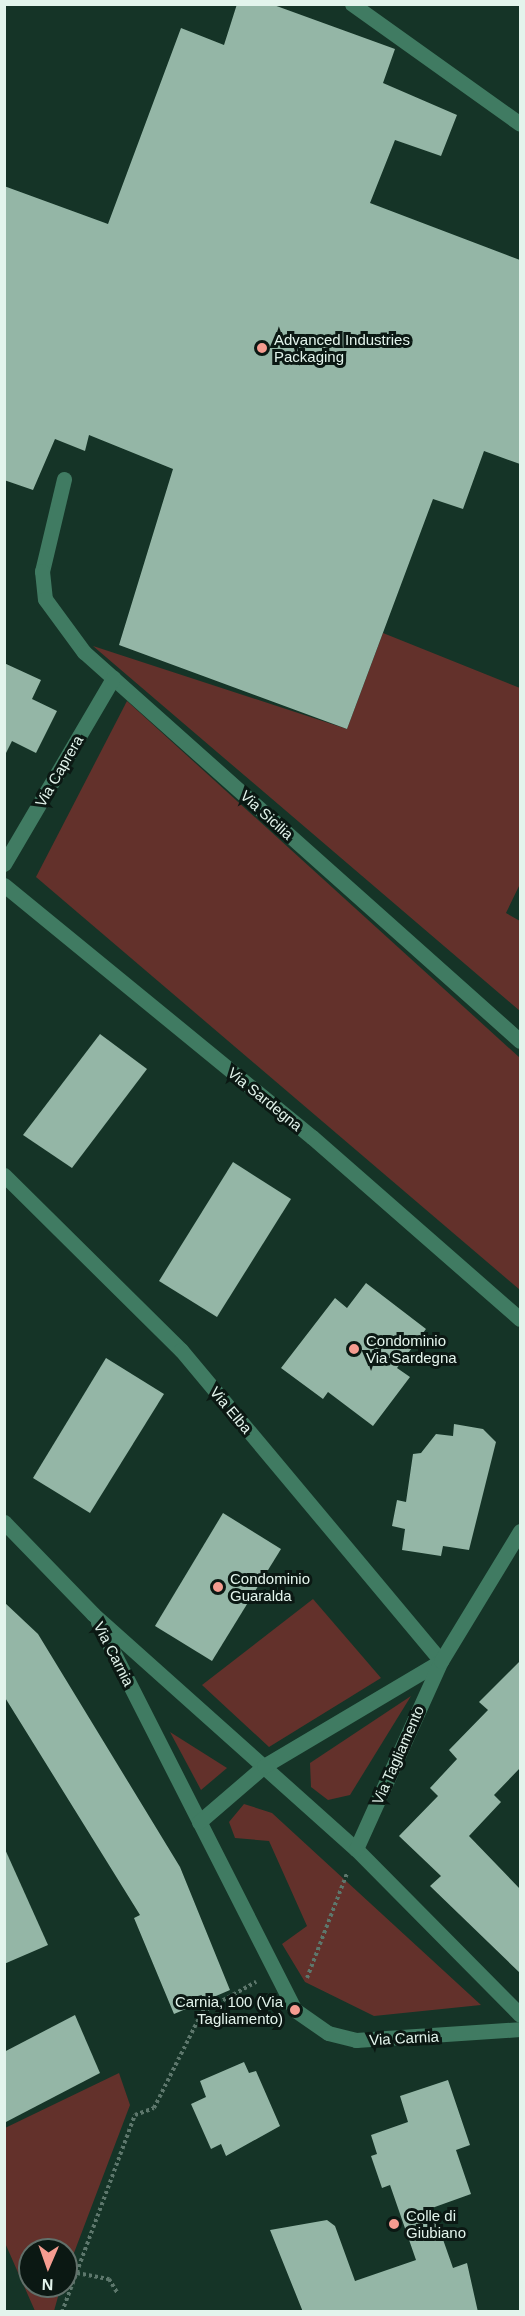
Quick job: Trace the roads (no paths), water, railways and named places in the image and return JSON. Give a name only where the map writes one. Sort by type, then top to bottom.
[{"type":"street","points":[[352,4],[520,124]]},
{"type":"street","name":"Via Sicilia","points":[[64,479],[42,571],[45,599],[84,652],[520,1041]]},
{"type":"street","name":"Via Caprera","points":[[4,864],[113,678]]},
{"type":"street","name":"Via Sardegna","points":[[4,885],[312,1137],[520,1319]]},
{"type":"street","name":"Via Elba","points":[[4,1175],[181,1350],[441,1660]]},
{"type":"street","name":"Via Carnia","points":[[4,1522],[93,1614],[356,1849],[520,2015]]},
{"type":"street","name":"Via Tagliamento","points":[[356,1849],[441,1660],[520,1531]]},
{"type":"street","name":"Via Carnia","points":[[93,1614],[295,2010],[328,2033],[356,2040],[520,2029]]},
{"type":"street","name":"Via Tagliamento","points":[[264,1766],[441,1660]]},
{"type":"street","points":[[200,1822],[264,1766]]},
{"type":"place","name":"Advanced Industries Packaging","points":[[262,348]]},
{"type":"place","name":"Condominio Via Sardegna","points":[[354,1349]]},
{"type":"place","name":"Condominio Guaralda","points":[[218,1587]]},
{"type":"place","name":"Carnia, 100 (Via Tagliamento)","points":[[295,2010]]},
{"type":"place","name":"Colle di Giubiano","points":[[394,2224]]}]
